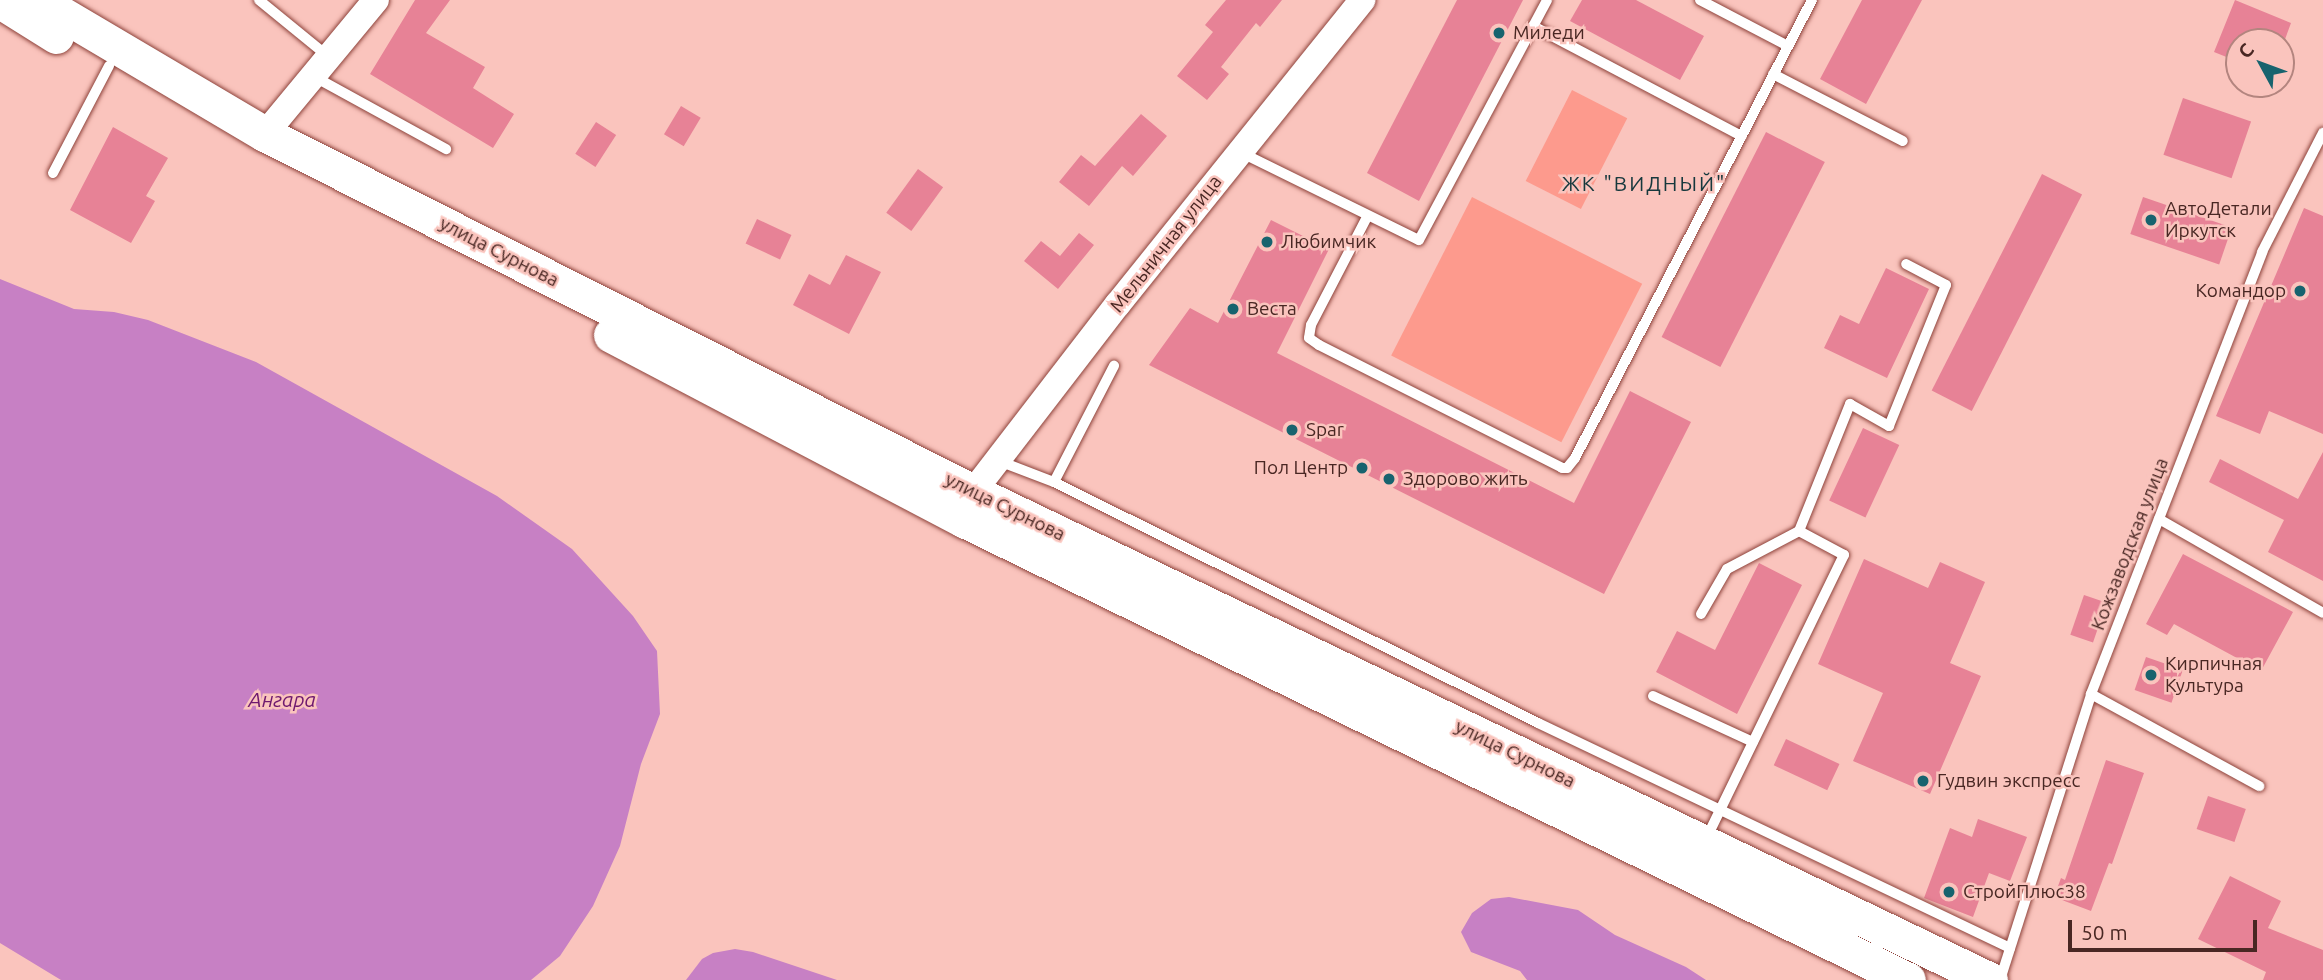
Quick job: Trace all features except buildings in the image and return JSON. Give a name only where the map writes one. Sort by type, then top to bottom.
[{"type":"main road","name":"улица Сурнова","points":[[38,0],[265,134],[973,492],[1990,980]]},
{"type":"main road","name":"улица Сурнова","points":[[0,1],[251,146],[964,520],[1908,980]]},
{"type":"street","points":[[265,134],[376,0]]},
{"type":"street","name":"Мельничная улица","points":[[973,492],[1239,152],[1362,0]]},
{"type":"lane","points":[[259,0],[321,66],[446,149]]},
{"type":"lane","points":[[1239,152],[1415,240],[1421,239],[1547,0]]},
{"type":"lane","points":[[1700,0],[1788,46]]},
{"type":"lane","points":[[1367,217],[1311,325],[1309,338],[1567,468],[1576,458],[1812,0]]},
{"type":"lane","points":[[1534,26],[1742,136]]},
{"type":"lane","points":[[53,173],[109,66]]},
{"type":"lane","points":[[1773,74],[1903,141]]},
{"type":"lane","name":"Кожзаводская улица","points":[[2000,980],[2091,694],[2262,252],[2323,133]]},
{"type":"lane","points":[[1701,614],[1727,569],[1799,531],[1850,404],[1889,426],[1946,285],[1906,264]]},
{"type":"lane","points":[[1054,482],[1114,366]]},
{"type":"lane","points":[[997,460],[1054,482],[1720,810],[2010,948]]},
{"type":"lane","points":[[2159,519],[2323,613]]},
{"type":"lane","points":[[1703,844],[1844,555],[1799,531]]},
{"type":"lane","points":[[2091,694],[2259,786]]},
{"type":"lane","points":[[1653,696],[1753,742]]},
{"type":"shaded area","points":[[1572,90],[1627,118],[1581,209],[1526,181]]},
{"type":"shaded area","points":[[1472,197],[1642,284],[1561,442],[1391,356]]},
{"type":"water","name":"Ангара","points":[[0,279],[74,309],[114,312],[148,320],[256,362],[497,496],[572,549],[633,616],[657,651],[660,714],[641,764],[620,846],[593,906],[560,956],[531,980],[61,980],[0,943]]},
{"type":"water","points":[[1509,897],[1578,910],[1615,935],[1686,967],[1706,980],[1527,980],[1520,971],[1471,952],[1461,932],[1472,913],[1491,899]]},
{"type":"water","points":[[735,949],[753,952],[837,980],[686,980],[702,959],[713,953]]},
{"type":"place","name":"Миледи","points":[[1499,33]]},
{"type":"place","name":"АвтоДетали Иркутск","points":[[2151,220]]},
{"type":"place","name":"Любимчик","points":[[1267,242]]},
{"type":"place","name":"Командор","points":[[2300,291]]},
{"type":"place","name":"Веста","points":[[1233,309]]},
{"type":"place","name":"Spar","points":[[1292,430]]},
{"type":"place","name":"Пол Центр","points":[[1362,468]]},
{"type":"place","name":"Здорово жить","points":[[1389,479]]},
{"type":"place","name":"Кирпичная Культура","points":[[2151,675]]},
{"type":"place","name":"Гудвин экспресс","points":[[1923,781]]},
{"type":"place","name":"СтройПлюс38","points":[[1949,892]]},
{"type":"district","name":"ЖК \"ВИДНЫЙ\"","points":[[1644,183]]}]
